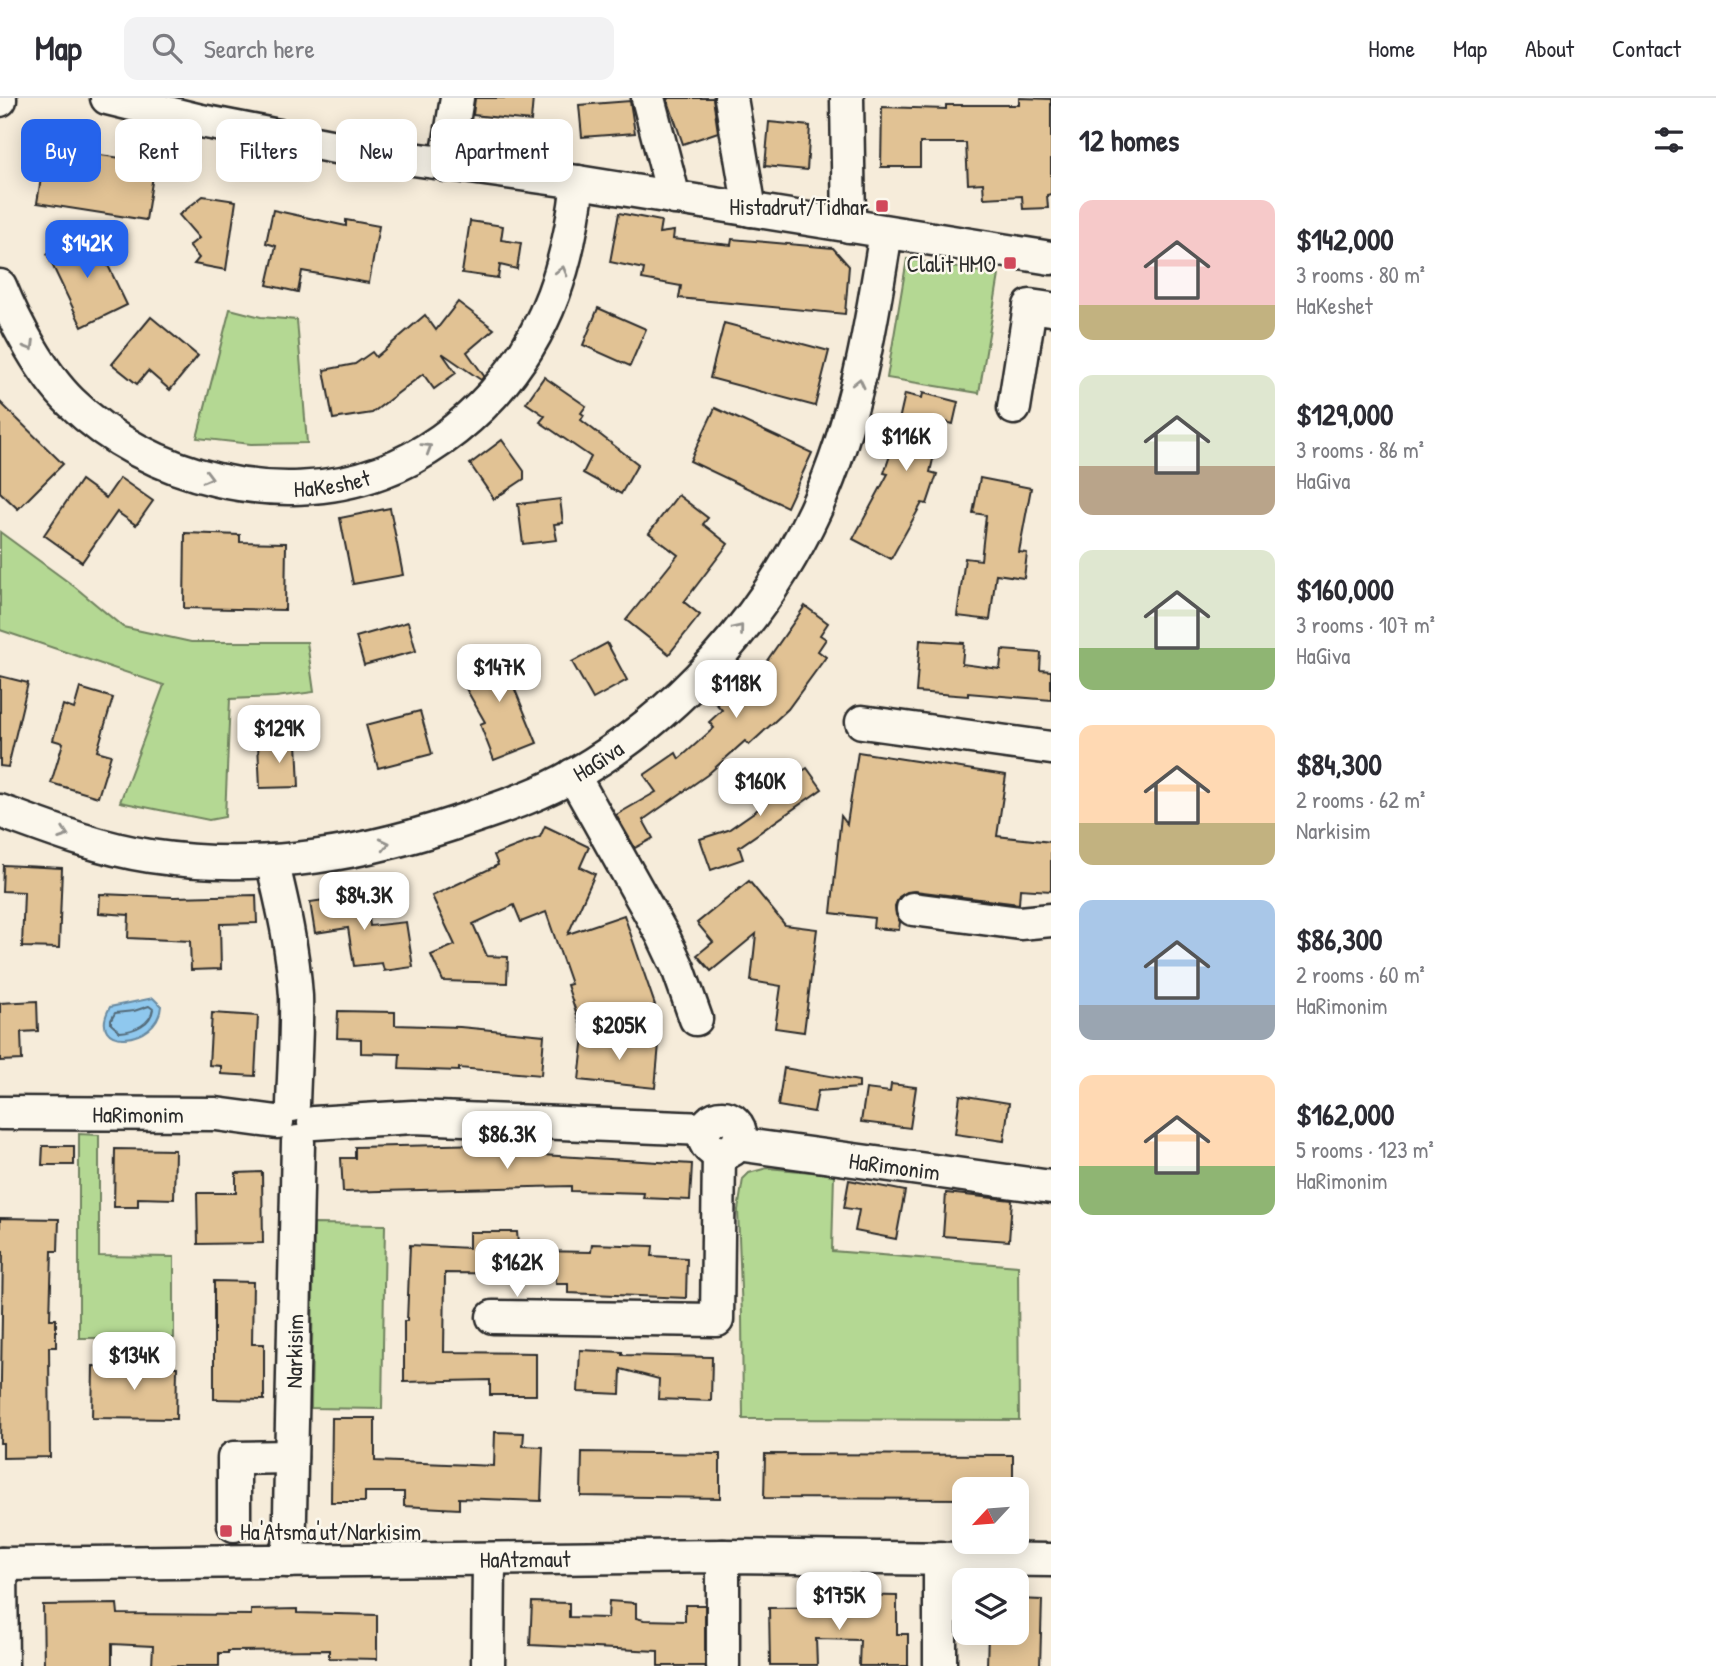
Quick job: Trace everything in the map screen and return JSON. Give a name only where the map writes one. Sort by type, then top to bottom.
[{"type":"street","points":[[107,98],[208,110],[356,151],[431,163]]},
{"type":"street","points":[[454,119],[457,98]]},
{"type":"street","points":[[648,98],[674,198]]},
{"type":"street","points":[[731,98],[750,210]]},
{"type":"street","points":[[848,98],[849,226]]},
{"type":"street","points":[[573,181],[1051,258]]},
{"type":"street","name":"HaKeshet","points":[[0,285],[13,318],[38,359],[70,402],[111,434],[148,456],[188,472],[236,484],[290,488],[340,482],[381,472],[424,451],[457,428],[493,393],[521,357],[545,316],[559,282],[573,231],[578,182]]},
{"type":"street","name":"HaGiva","points":[[0,811],[92,844],[150,856],[206,861],[311,859],[382,846],[512,804],[573,775],[668,708],[710,665],[782,569],[814,511],[839,452],[869,337],[886,232]]},
{"type":"street","points":[[1014,408],[1030,306],[1051,309]]},
{"type":"street","points":[[862,722],[1051,748]]},
{"type":"street","points":[[573,775],[663,936],[678,968],[696,1019]]},
{"type":"street","name":"Narkisim","points":[[272,861],[286,922],[296,998],[289,1562]]},
{"type":"street","points":[[913,909],[1020,923],[1051,920]]},
{"type":"street","name":"HaRimonim","points":[[0,1112],[216,1114],[295,1123],[413,1117],[721,1142],[1051,1187]]},
{"type":"street","points":[[493,1317],[717,1321],[721,1142]]},
{"type":"street","points":[[234,1525],[234,1458],[291,1457]]},
{"type":"street","points":[[723,1556],[723,1666]]},
{"type":"street","name":"HaAtzmaut","points":[[0,1564],[723,1556],[1051,1560]]},
{"type":"street","points":[[940,1558],[940,1666]]},
{"type":"street","points":[[488,1666],[489,1560]]},
{"type":"street","points":[[0,1564],[2,1666]]},
{"type":"green space","points":[[907,259],[999,275],[979,393],[887,378]]},
{"type":"green space","points":[[230,309],[261,317],[297,320],[307,443],[251,444],[197,438]]},
{"type":"green space","points":[[0,532],[75,587],[123,627],[191,642],[307,642],[314,692],[230,699],[225,817],[209,820],[120,802],[164,685],[0,630]]},
{"type":"green space","points":[[79,1134],[99,1135],[99,1256],[174,1257],[174,1338],[79,1338]]},
{"type":"green space","points":[[767,1168],[834,1174],[832,1251],[1018,1266],[1019,1420],[743,1419],[738,1210],[743,1179],[749,1173]]},
{"type":"green space","points":[[314,1224],[385,1225],[382,1409],[311,1408]]},
{"type":"water","points":[[153,998],[161,1006],[157,1019],[148,1029],[125,1038],[114,1037],[107,1031],[105,1021],[110,1007]]},
{"type":"building","points":[[475,98],[533,98],[531,119],[473,115]]},
{"type":"building","points":[[667,98],[713,98],[718,132],[683,144]]},
{"type":"building","points":[[1019,98],[1051,99],[1051,194],[1047,195],[1048,208],[1023,209],[1022,196],[984,198],[983,183],[968,184],[966,143],[920,143],[920,167],[881,167],[882,107],[946,109],[946,105],[1019,105]]},
{"type":"building","points":[[630,101],[635,133],[582,137],[579,105]]},
{"type":"building","points":[[769,122],[810,126],[807,170],[765,166]]},
{"type":"building","points":[[101,155],[115,157],[115,182],[152,182],[146,220],[37,203],[40,182],[101,182]]},
{"type":"building","points":[[203,196],[236,201],[226,270],[194,264],[199,258],[189,246],[199,238],[179,215]]},
{"type":"building","points":[[273,210],[346,226],[346,220],[379,226],[369,283],[302,271],[298,292],[267,285],[276,246],[266,243]]},
{"type":"building","points":[[619,213],[661,221],[659,233],[674,231],[673,239],[731,245],[732,239],[833,248],[849,266],[845,314],[679,298],[681,286],[642,279],[644,269],[610,262]]},
{"type":"building","points":[[470,221],[503,226],[501,240],[521,243],[517,269],[500,265],[498,278],[462,273]]},
{"type":"building","points":[[92,232],[127,305],[82,327],[47,254]]},
{"type":"building","points":[[458,302],[494,329],[467,352],[484,376],[481,380],[442,353],[456,373],[434,389],[423,374],[372,413],[333,419],[324,370],[355,364],[372,352],[376,357],[425,315],[436,330]]},
{"type":"building","points":[[598,308],[646,329],[630,366],[583,345]]},
{"type":"building","points":[[151,317],[198,356],[170,390],[148,371],[137,384],[112,364]]},
{"type":"building","points":[[724,323],[829,351],[815,406],[710,378]]},
{"type":"building","points":[[544,377],[586,406],[581,413],[584,415],[581,420],[638,464],[621,494],[583,473],[591,457],[540,422],[545,416],[526,403]]},
{"type":"building","points":[[923,393],[958,402],[953,424],[942,421],[930,472],[937,474],[927,504],[922,503],[891,559],[853,539],[888,474],[884,473],[899,429],[905,394],[922,398]]},
{"type":"building","points":[[0,402],[63,464],[18,509],[0,492]]},
{"type":"building","points":[[715,408],[812,453],[787,507],[690,461]]},
{"type":"building","points":[[502,440],[524,471],[524,479],[494,499],[470,464]]},
{"type":"building","points":[[120,478],[153,501],[136,525],[117,512],[82,562],[44,535],[81,480],[106,498]]},
{"type":"building","points":[[980,478],[1031,488],[1019,552],[1027,553],[1024,578],[996,574],[990,620],[957,616],[965,558],[981,560],[986,515],[973,513]]},
{"type":"building","points":[[678,495],[708,518],[703,524],[728,544],[684,602],[700,615],[669,654],[626,620],[678,555],[649,533]]},
{"type":"building","points":[[560,499],[563,523],[554,524],[557,540],[523,544],[518,504]]},
{"type":"building","points":[[390,508],[403,575],[353,584],[340,518]]},
{"type":"building","points":[[185,533],[240,535],[240,542],[286,543],[285,610],[184,608]]},
{"type":"building","points":[[805,606],[828,623],[820,635],[826,639],[818,651],[826,657],[788,709],[749,745],[745,741],[707,775],[643,820],[653,838],[635,848],[616,815],[656,792],[644,775],[676,753],[679,759],[714,728],[709,722],[722,710],[711,698],[730,681],[743,695]]},
{"type":"building","points":[[408,622],[416,651],[364,665],[356,637]]},
{"type":"building","points":[[920,640],[964,643],[962,664],[1000,669],[1002,650],[1041,653],[1040,670],[1051,671],[1051,700],[916,692]]},
{"type":"building","points":[[607,643],[627,680],[593,699],[572,662]]},
{"type":"building","points":[[503,647],[521,680],[513,685],[537,743],[494,760],[480,724],[485,722],[457,673]]},
{"type":"building","points":[[0,676],[28,683],[8,767],[0,766]]},
{"type":"building","points":[[80,688],[113,698],[97,751],[111,755],[98,797],[51,783],[63,743],[53,740],[63,705],[74,709]]},
{"type":"building","points":[[420,711],[432,754],[378,768],[366,725]]},
{"type":"building","points":[[297,742],[299,787],[260,788],[258,743]]},
{"type":"building","points":[[858,752],[1006,775],[997,836],[1051,842],[1051,891],[1020,889],[1019,904],[907,892],[899,897],[895,906],[900,922],[899,930],[873,928],[874,918],[831,913],[841,816],[847,824]]},
{"type":"building","points":[[794,767],[798,774],[807,768],[822,789],[739,847],[743,859],[711,870],[700,839],[728,830],[780,794],[772,782]]},
{"type":"building","points":[[545,826],[589,847],[580,867],[595,874],[568,934],[624,915],[655,1005],[582,1030],[567,985],[571,984],[546,912],[521,922],[514,905],[473,924],[487,956],[508,957],[507,983],[443,981],[431,955],[455,945],[432,896],[498,865],[494,855],[540,837]]},
{"type":"building","points":[[3,865],[62,868],[59,948],[22,947],[24,892],[2,891]]},
{"type":"building","points":[[749,881],[785,925],[817,929],[804,1032],[775,1028],[781,986],[751,981],[756,934],[711,971],[697,955],[713,942],[697,923]]},
{"type":"building","points":[[100,894],[174,897],[256,895],[257,923],[220,924],[221,969],[191,970],[190,941],[128,938],[129,915],[99,913]]},
{"type":"building","points":[[366,894],[370,926],[406,922],[413,967],[384,971],[382,963],[354,966],[348,928],[315,933],[310,902]]},
{"type":"building","points":[[37,1001],[38,1031],[21,1032],[22,1060],[0,1061],[0,1003]]},
{"type":"building","points":[[338,1011],[395,1012],[395,1025],[460,1027],[544,1035],[541,1075],[459,1068],[459,1071],[399,1069],[400,1054],[361,1053],[361,1039],[337,1038]]},
{"type":"building","points":[[212,1013],[258,1016],[255,1076],[221,1074],[221,1066],[209,1065]]},
{"type":"building","points":[[584,1036],[659,1044],[655,1088],[579,1080]]},
{"type":"building","points":[[784,1068],[859,1081],[859,1088],[818,1091],[814,1112],[778,1106]]},
{"type":"building","points":[[891,1084],[916,1087],[910,1128],[861,1122],[866,1089],[890,1092]]},
{"type":"building","points":[[960,1095],[1009,1103],[1004,1141],[955,1134]]},
{"type":"building","points":[[487,1144],[487,1149],[542,1148],[542,1155],[692,1164],[690,1200],[643,1198],[644,1193],[571,1191],[571,1186],[343,1192],[341,1158],[355,1158],[355,1147]]},
{"type":"building","points":[[43,1146],[74,1146],[74,1165],[42,1165]]},
{"type":"building","points":[[115,1149],[175,1150],[174,1199],[138,1198],[138,1207],[114,1207]]},
{"type":"building","points":[[262,1172],[263,1243],[198,1244],[197,1193],[236,1193],[236,1173]]},
{"type":"building","points":[[849,1180],[905,1191],[896,1239],[855,1231],[859,1210],[844,1208]]},
{"type":"building","points":[[946,1193],[1012,1200],[1009,1241],[943,1236]]},
{"type":"building","points":[[0,1218],[59,1219],[58,1251],[52,1251],[50,1319],[56,1319],[56,1347],[49,1347],[50,1457],[3,1458],[3,1443],[0,1443],[3,1251],[0,1251]]},
{"type":"building","points":[[469,1232],[517,1232],[518,1244],[537,1244],[537,1251],[591,1252],[592,1244],[653,1246],[652,1256],[687,1258],[686,1298],[568,1293],[568,1284],[556,1284],[556,1274],[445,1273],[444,1352],[536,1353],[536,1395],[490,1395],[490,1380],[404,1382],[404,1321],[407,1321],[410,1245],[469,1248]]},
{"type":"building","points":[[214,1281],[253,1282],[252,1344],[264,1344],[264,1400],[214,1399]]},
{"type":"building","points":[[580,1350],[622,1352],[622,1355],[712,1357],[711,1401],[658,1399],[659,1379],[621,1369],[620,1394],[578,1392]]},
{"type":"building","points":[[93,1366],[177,1367],[176,1419],[92,1418]]},
{"type":"building","points":[[332,1418],[375,1418],[375,1461],[494,1466],[495,1432],[524,1433],[523,1446],[543,1447],[541,1501],[459,1498],[459,1509],[404,1506],[404,1492],[365,1492],[365,1502],[331,1502]]},
{"type":"building","points":[[582,1452],[720,1454],[720,1498],[581,1496]]},
{"type":"building","points":[[765,1454],[1013,1455],[1013,1477],[952,1477],[952,1499],[764,1498]]},
{"type":"building","points":[[848,1595],[897,1596],[897,1634],[908,1634],[908,1666],[859,1666],[860,1640],[816,1639],[817,1665],[770,1665],[769,1608],[848,1607]]},
{"type":"building","points":[[1029,1599],[1042,1600],[1040,1666],[987,1666],[988,1645],[1029,1645]]},
{"type":"building","points":[[609,1601],[636,1603],[636,1618],[644,1620],[685,1621],[685,1605],[705,1605],[705,1666],[658,1666],[658,1651],[530,1645],[532,1602],[569,1603],[569,1617],[608,1618]]},
{"type":"building","points":[[117,1604],[118,1614],[251,1615],[251,1610],[297,1609],[297,1613],[377,1615],[377,1659],[329,1658],[329,1650],[228,1651],[219,1653],[219,1666],[152,1666],[153,1646],[112,1644],[112,1666],[44,1666],[43,1605]]},
{"type":"place","name":"Histadrut/Tidhar","points":[[882,206]]},
{"type":"place","name":"Clalit HMO","points":[[1010,263]]},
{"type":"place","name":"Ha'Atsma'ut/Narkisim","points":[[226,1531]]}]
